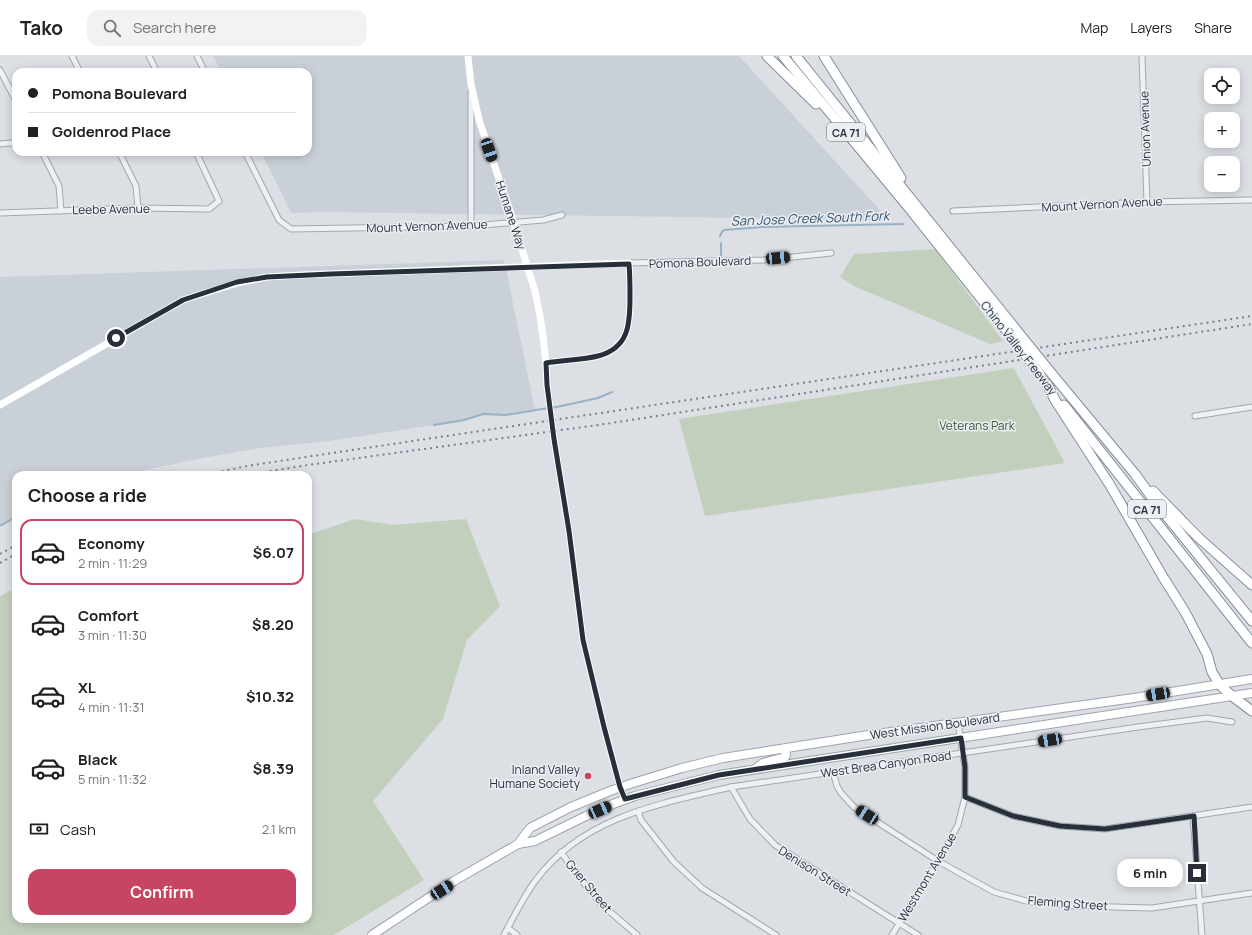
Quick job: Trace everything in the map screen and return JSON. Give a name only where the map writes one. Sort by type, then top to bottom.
[{"type":"highway","points":[[767,56],[852,139]]},
{"type":"highway","name":"Chino Valley Freeway","points":[[783,56],[852,139],[910,204],[919,208],[1007,332],[1252,643]]},
{"type":"highway","name":"Chino Valley Freeway","points":[[796,56],[955,260],[1018,332],[1135,474],[1156,503],[1252,622]]},
{"type":"highway","points":[[824,56],[902,179],[910,204]]},
{"type":"highway","points":[[1047,384],[1055,400],[1110,485],[1185,612],[1207,654],[1212,672],[1220,684],[1232,696],[1252,711]]},
{"type":"highway","points":[[1135,474],[1160,497],[1198,538],[1252,585]]},
{"type":"main road","name":"West Mission Boulevard","points":[[518,844],[530,828],[571,807],[620,787],[723,758],[862,736],[1252,679]]},
{"type":"main road","points":[[374,934],[454,882],[518,844],[535,841],[625,799],[719,775],[1252,693]]},
{"type":"main road","points":[[754,770],[763,762],[784,757],[786,753],[785,749]]},
{"type":"street","points":[[72,56],[78,68]]},
{"type":"street","points":[[149,56],[155,68]]},
{"type":"street","points":[[197,56],[203,68]]},
{"type":"street","name":"Humane Way","points":[[468,56],[471,84],[479,120],[510,211],[535,291],[540,314],[554,439],[569,531],[583,640],[592,683],[620,787],[625,799]]},
{"type":"street","name":"Union Avenue","points":[[1142,56],[1147,202]]},
{"type":"street","points":[[0,70],[12,93]]},
{"type":"street","points":[[471,84],[471,226]]},
{"type":"street","points":[[0,144],[12,143]]},
{"type":"street","points":[[44,156],[59,186],[61,211]]},
{"type":"street","points":[[122,156],[136,186],[138,208]]},
{"type":"street","name":"Leebe Avenue","points":[[0,213],[138,208],[209,208],[219,201],[198,156]]},
{"type":"street","name":"Mount Vernon Avenue","points":[[247,156],[279,220],[291,229],[471,226],[543,220],[562,215]]},
{"type":"street","name":"Mount Vernon Avenue","points":[[953,211],[1147,202],[1252,200]]},
{"type":"street","name":"Pomona Boulevard","points":[[1,402],[183,300],[237,282],[267,277],[300,275],[764,260],[830,254]]},
{"type":"street","points":[[546,363],[598,356],[616,348],[627,333],[630,320],[629,264]]},
{"type":"street","points":[[1195,416],[1252,407]]},
{"type":"street","name":"West Brea Canyon Road","points":[[504,935],[535,881],[549,863],[578,839],[601,826],[638,811],[731,787],[1207,718],[1232,722]]},
{"type":"street","name":"Westmont Avenue","points":[[892,935],[938,861],[958,825],[965,797],[965,767],[958,723]]},
{"type":"street","name":"Fleming Street","points":[[833,772],[841,793],[854,807],[938,861],[994,892],[1030,902],[1075,906],[1152,908],[1252,893]]},
{"type":"street","name":"Denison Street","points":[[731,787],[750,819],[775,845],[918,935]]},
{"type":"street","points":[[965,797],[1013,816],[1060,826],[1105,829],[1252,808]]},
{"type":"street","points":[[638,811],[641,820],[674,862],[702,888],[776,935]]},
{"type":"street","points":[[1194,816],[1202,935]]},
{"type":"street","name":"Grier Street","points":[[561,852],[581,880],[602,904],[637,935]]},
{"type":"street","points":[[508,928],[517,935]]},
{"type":"shaded area","points":[[213,56],[739,56],[889,220],[323,212],[291,213],[263,156],[312,156],[312,68],[219,68]]},
{"type":"shaded area","points":[[504,260],[535,410],[506,415],[483,414],[464,420],[434,425],[329,441],[261,448],[140,471],[12,471],[12,519],[0,526],[0,277]]},
{"type":"green space","points":[[935,249],[1003,341],[990,344],[854,286],[840,277],[854,254]]},
{"type":"green space","name":"Veterans Park","points":[[1014,368],[1065,463],[705,516],[679,419]]},
{"type":"green space","points":[[355,519],[393,525],[466,519],[500,606],[467,640],[443,719],[373,801],[424,880],[334,935],[0,935],[0,596],[12,590],[12,923],[312,923],[312,534]]},
{"type":"waterway","name":"San Jose Creek South Fork","points":[[720,236],[724,230],[762,227],[903,224]]},
{"type":"waterway","name":"San Jose Creek South Fork","points":[[721,243],[721,256]]},
{"type":"waterway","name":"San Jose Creek South Fork","points":[[552,408],[598,398],[612,392]]},
{"type":"waterway","name":"San Jose Creek South Fork","points":[[434,425],[464,420],[483,414],[506,415],[548,408]]},
{"type":"waterway","name":"San Jose Creek South Fork","points":[[0,526],[12,519]]},
{"type":"railway","points":[[223,471],[339,452],[1252,316]]},
{"type":"railway","points":[[271,471],[605,424],[1252,324]]},
{"type":"railway","points":[[0,554],[12,547]]},
{"type":"railway","points":[[0,563],[12,556]]},
{"type":"place","name":"Inland Valley Humane Society","points":[[588,776]]},
{"type":"route","points":[[116,338],[183,300],[237,282],[267,277],[482,268],[629,264],[630,320],[627,333],[616,348],[598,356],[546,363],[547,385],[554,439],[569,531],[583,640],[592,683],[620,787],[625,799],[719,775],[961,738],[965,767],[965,797],[1013,816],[1060,826],[1105,829],[1194,816],[1197,873]]}]
